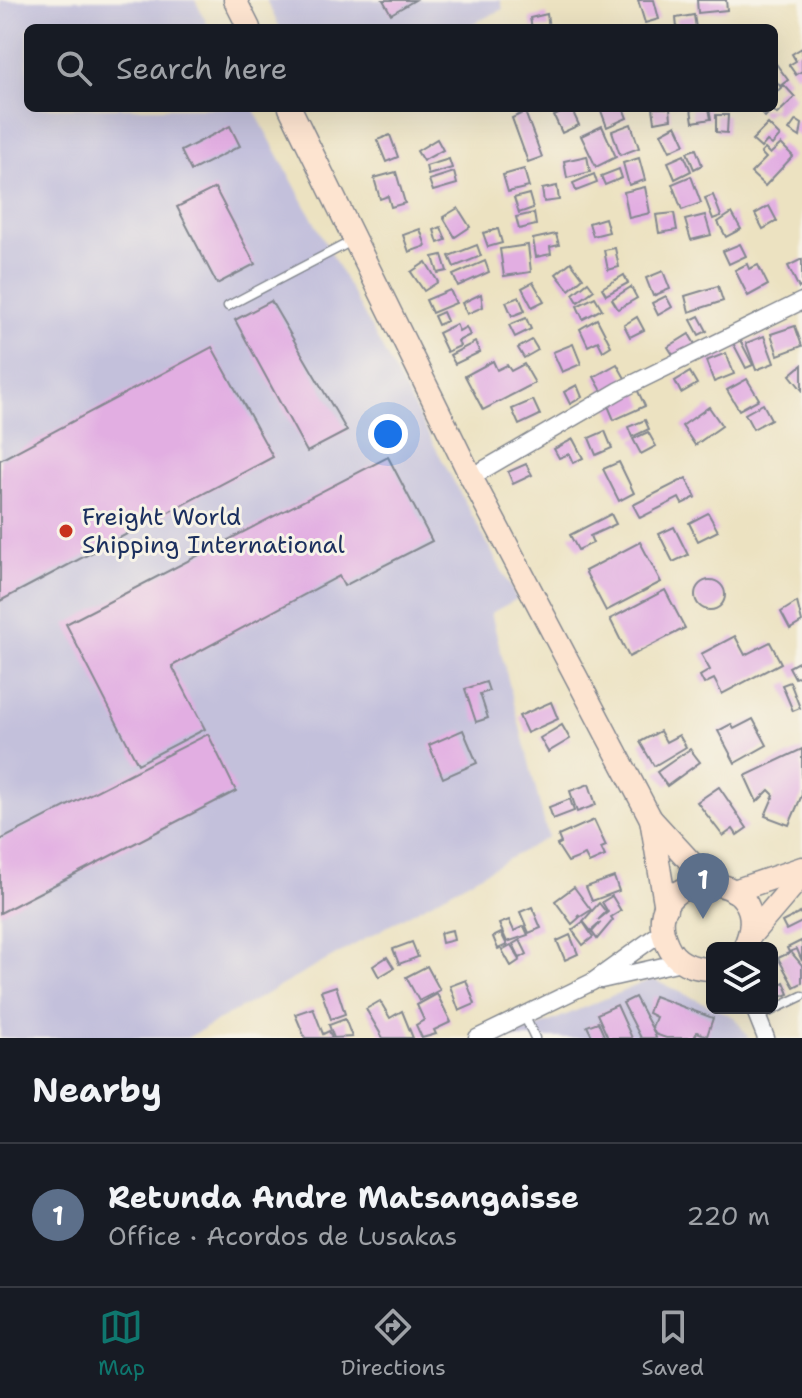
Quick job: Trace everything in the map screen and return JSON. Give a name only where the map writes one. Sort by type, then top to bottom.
[{"type":"main road","points":[[235,0],[247,24]]},
{"type":"main road","points":[[292,112],[471,477],[651,819],[709,882],[734,891],[747,907],[747,942]]},
{"type":"main road","points":[[651,819],[668,948],[701,970]]},
{"type":"main road","points":[[734,891],[802,868]]},
{"type":"main road","points":[[747,942],[802,875]]},
{"type":"main road","points":[[664,920],[683,889],[709,882]]},
{"type":"street","points":[[471,477],[620,390],[802,301]]},
{"type":"street","points":[[477,1038],[592,982],[664,920]]},
{"type":"street","points":[[592,982],[701,970]]},
{"type":"street","points":[[753,1014],[766,1038]]},
{"type":"lane","points":[[228,306],[356,239]]},
{"type":"lane","points":[[778,1003],[802,996]]},
{"type":"lane","points":[[524,1015],[535,1038]]},
{"type":"shaded area","points":[[0,0],[195,0],[207,24],[24,24],[24,112],[255,112],[517,599],[491,613],[548,837],[187,1038],[0,1038]]},
{"type":"shaded area","points":[[266,0],[500,0],[503,9],[472,24],[278,24]]},
{"type":"shaded area","points":[[652,979],[706,1004],[706,1014],[734,1017],[749,1038],[511,1038]]},
{"type":"building","points":[[383,0],[415,0],[391,14]]},
{"type":"building","points":[[638,0],[654,0],[659,19],[645,23]]},
{"type":"building","points":[[697,0],[726,0],[727,10],[698,13]]},
{"type":"building","points":[[547,14],[548,24],[531,24],[530,18]]},
{"type":"building","points":[[694,15],[695,24],[677,24],[676,18]]},
{"type":"building","points":[[802,48],[802,71],[796,75],[789,65],[796,61],[792,54]]},
{"type":"building","points":[[778,66],[788,80],[780,86],[778,83]]},
{"type":"building","points":[[784,85],[795,97],[777,114],[775,112],[778,112],[778,90]]},
{"type":"building","points":[[525,112],[542,157],[528,162],[512,118]]},
{"type":"building","points":[[573,112],[579,125],[562,133],[554,116]]},
{"type":"building","points":[[601,112],[625,112],[627,118],[607,127]]},
{"type":"building","points":[[654,112],[670,112],[671,119],[655,122]]},
{"type":"building","points":[[691,112],[710,112],[711,119],[693,122]]},
{"type":"building","points":[[716,115],[728,115],[727,133],[716,132]]},
{"type":"building","points":[[796,120],[802,124],[800,137],[789,130]]},
{"type":"building","points":[[631,124],[639,148],[620,155],[612,131]]},
{"type":"building","points":[[768,124],[780,136],[772,145],[767,141],[761,148],[752,140]]},
{"type":"building","points":[[676,125],[685,144],[670,151],[661,133]]},
{"type":"building","points":[[230,126],[240,146],[191,171],[181,151]]},
{"type":"building","points":[[602,126],[616,157],[596,167],[581,136]]},
{"type":"building","points":[[390,135],[398,157],[386,162],[377,140]]},
{"type":"building","points":[[437,139],[443,150],[423,161],[417,151]]},
{"type":"building","points":[[781,144],[793,156],[765,186],[751,173],[766,158],[761,153],[765,149],[770,154]]},
{"type":"building","points":[[696,149],[702,165],[694,169],[687,152]]},
{"type":"building","points":[[684,155],[691,171],[675,179],[668,162]]},
{"type":"building","points":[[587,156],[590,172],[567,178],[564,161]]},
{"type":"building","points":[[639,158],[645,180],[629,185],[623,163]]},
{"type":"building","points":[[449,159],[452,168],[428,175],[426,166]]},
{"type":"building","points":[[524,169],[529,187],[508,192],[503,175]]},
{"type":"building","points":[[619,169],[622,178],[605,185],[601,176]]},
{"type":"building","points":[[396,172],[405,203],[391,207],[388,196],[380,199],[374,178]]},
{"type":"building","points":[[454,172],[457,184],[433,191],[429,180]]},
{"type":"building","points":[[594,174],[597,183],[576,191],[573,183]]},
{"type":"building","points":[[691,176],[701,203],[682,210],[672,184]]},
{"type":"building","points":[[557,186],[559,200],[544,202],[542,189]]},
{"type":"building","points":[[645,187],[650,213],[629,218],[624,192]]},
{"type":"building","points":[[215,188],[255,264],[217,284],[177,207]]},
{"type":"building","points":[[529,194],[533,208],[519,213],[514,198]]},
{"type":"building","points":[[713,195],[721,216],[713,219],[705,198]]},
{"type":"building","points":[[769,206],[777,221],[763,229],[755,214]]},
{"type":"building","points":[[458,208],[470,227],[455,237],[443,217]]},
{"type":"building","points":[[534,213],[536,225],[519,229],[516,217]]},
{"type":"building","points":[[674,213],[677,230],[659,233],[656,215]]},
{"type":"building","points":[[732,213],[741,229],[726,237],[718,222]]},
{"type":"building","points":[[705,215],[711,235],[691,240],[685,220]]},
{"type":"building","points":[[605,218],[609,232],[593,236],[589,223]]},
{"type":"building","points":[[441,227],[446,240],[438,243],[434,230]]},
{"type":"building","points":[[420,229],[426,246],[409,252],[403,235]]},
{"type":"building","points":[[498,229],[502,243],[488,247],[483,233]]},
{"type":"building","points":[[556,234],[559,245],[550,247],[551,254],[536,257],[533,239]]},
{"type":"building","points":[[740,244],[746,256],[729,264],[723,251]]},
{"type":"building","points":[[477,245],[481,256],[454,267],[449,256]]},
{"type":"building","points":[[528,245],[531,272],[504,276],[500,249]]},
{"type":"building","points":[[615,248],[619,267],[608,270],[604,250]]},
{"type":"building","points":[[442,255],[447,271],[438,273],[433,257]]},
{"type":"building","points":[[802,259],[802,286],[799,288],[788,266]]},
{"type":"building","points":[[485,261],[489,272],[458,286],[453,275]]},
{"type":"building","points":[[426,262],[438,282],[424,291],[411,272]]},
{"type":"building","points":[[571,262],[583,278],[569,290],[556,274]]},
{"type":"building","points":[[747,264],[749,269],[758,265],[768,285],[748,296],[735,270]]},
{"type":"building","points":[[663,271],[670,289],[653,296],[646,278]]},
{"type":"building","points":[[624,275],[628,283],[606,295],[602,288]]},
{"type":"building","points":[[533,282],[544,301],[532,307],[522,288]]},
{"type":"building","points":[[588,282],[594,290],[578,302],[573,294]]},
{"type":"building","points":[[718,286],[723,301],[689,312],[685,296]]},
{"type":"building","points":[[631,287],[637,298],[618,309],[612,299]]},
{"type":"building","points":[[450,290],[456,303],[432,313],[426,300]]},
{"type":"building","points":[[481,294],[483,307],[467,314],[462,303]]},
{"type":"building","points":[[666,296],[672,307],[658,315],[652,303]]},
{"type":"building","points":[[519,297],[525,311],[512,316],[506,302]]},
{"type":"building","points":[[595,297],[602,309],[583,319],[577,306]]},
{"type":"building","points":[[271,301],[347,431],[307,452],[235,320]]},
{"type":"building","points":[[443,312],[447,321],[438,325],[434,316]]},
{"type":"building","points":[[699,316],[707,331],[699,335],[691,320]]},
{"type":"building","points":[[637,317],[644,330],[630,337],[624,325]]},
{"type":"building","points":[[526,318],[531,329],[515,337],[509,325]]},
{"type":"building","points":[[597,319],[611,346],[603,351],[598,341],[588,346],[580,329]]},
{"type":"building","points":[[456,324],[459,331],[466,327],[470,335],[458,341],[460,346],[447,352],[438,333]]},
{"type":"building","points":[[795,326],[802,346],[778,355],[771,334]]},
{"type":"building","points":[[689,334],[696,346],[675,358],[668,347]]},
{"type":"building","points":[[764,336],[774,363],[756,370],[746,343]]},
{"type":"building","points":[[532,340],[538,350],[524,358],[518,348]]},
{"type":"building","points":[[740,340],[753,365],[746,368],[733,343]]},
{"type":"building","points":[[475,342],[480,352],[455,364],[450,355]]},
{"type":"building","points":[[573,344],[581,364],[562,372],[553,352]]},
{"type":"building","name":"Freight World Shipping International","points":[[212,347],[273,457],[0,601],[0,460]]},
{"type":"building","points":[[726,353],[734,374],[714,382],[706,361]]},
{"type":"building","points":[[493,361],[497,370],[507,365],[511,371],[524,364],[535,383],[483,410],[465,376]]},
{"type":"building","points":[[617,364],[626,380],[603,393],[594,377]]},
{"type":"building","points":[[802,365],[802,390],[790,375]]},
{"type":"building","points":[[690,372],[697,384],[681,393],[675,381]]},
{"type":"building","points":[[747,379],[759,399],[739,410],[727,390]]},
{"type":"building","points":[[577,385],[582,397],[570,404],[564,392]]},
{"type":"building","points":[[636,387],[645,406],[614,420],[606,401]]},
{"type":"building","points":[[533,400],[540,415],[519,425],[512,409]]},
{"type":"building","points":[[763,404],[771,419],[753,429],[745,414]]},
{"type":"building","points":[[709,407],[722,426],[695,445],[682,426]]},
{"type":"building","points":[[645,420],[649,429],[632,437],[628,427]]},
{"type":"building","points":[[605,431],[612,448],[596,455],[589,438]]},
{"type":"building","points":[[648,432],[656,446],[641,454],[633,439]]},
{"type":"building","points":[[573,439],[583,458],[573,463],[569,454],[559,458],[554,449]]},
{"type":"building","points":[[388,457],[432,541],[344,586],[339,576],[172,666],[205,729],[138,764],[66,624]]},
{"type":"building","points":[[619,462],[634,493],[619,501],[603,469]]},
{"type":"building","points":[[526,464],[532,475],[513,484],[508,472]]},
{"type":"building","points":[[686,478],[696,497],[682,504],[679,498],[640,518],[633,505]]},
{"type":"building","points":[[708,513],[718,531],[698,541],[689,523]]},
{"type":"building","points":[[611,514],[616,524],[590,536],[593,543],[578,550],[570,535]]},
{"type":"building","points":[[674,527],[688,555],[673,562],[659,534]]},
{"type":"building","points":[[640,542],[661,582],[606,611],[585,571]]},
{"type":"building","points":[[710,580],[721,584],[725,595],[721,606],[710,610],[699,606],[695,595],[699,584]]},
{"type":"building","points":[[665,590],[685,628],[629,657],[610,619]]},
{"type":"building","points":[[797,602],[802,622],[790,629],[781,612]]},
{"type":"building","points":[[735,636],[745,655],[770,642],[781,663],[722,694],[714,679],[704,684],[700,676],[710,670],[701,654]]},
{"type":"building","points":[[800,661],[802,674],[795,678],[789,667]]},
{"type":"building","points":[[486,682],[489,691],[480,694],[488,718],[476,722],[465,689]]},
{"type":"building","points":[[790,682],[800,708],[793,711],[782,685]]},
{"type":"building","points":[[551,702],[558,719],[527,733],[519,716]]},
{"type":"building","points":[[753,719],[767,745],[735,763],[718,731],[731,724],[734,729]]},
{"type":"building","points":[[562,725],[570,739],[548,752],[540,738]]},
{"type":"building","points":[[463,730],[477,763],[443,778],[429,745]]},
{"type":"building","points":[[660,731],[666,742],[679,735],[686,747],[654,766],[640,742]]},
{"type":"building","points":[[208,734],[236,791],[0,913],[0,840]]},
{"type":"building","points":[[690,749],[700,762],[667,786],[657,772]]},
{"type":"building","points":[[802,749],[802,795],[789,825],[765,816],[774,795],[769,790],[757,802],[745,776]]},
{"type":"building","points":[[589,784],[596,805],[577,812],[570,791]]},
{"type":"building","points":[[719,787],[747,828],[737,835],[733,829],[723,836],[697,802]]},
{"type":"building","points":[[570,799],[574,811],[553,819],[549,807]]},
{"type":"building","points":[[594,820],[606,846],[601,848],[605,856],[589,863],[585,855],[568,862],[557,845],[561,843],[558,836]]},
{"type":"building","points":[[614,877],[619,891],[592,901],[586,887]]},
{"type":"building","points":[[574,887],[591,910],[580,917],[578,915],[579,918],[572,924],[555,901]]},
{"type":"building","points":[[612,896],[621,911],[611,917],[613,920],[597,939],[592,932],[601,922],[591,931],[583,921],[599,903],[606,912],[598,920],[608,912],[602,902]]},
{"type":"building","points":[[532,907],[541,928],[529,933],[520,912]]},
{"type":"building","points":[[802,912],[802,922],[786,930],[782,922]]},
{"type":"building","points":[[509,920],[514,931],[524,926],[528,935],[507,942],[499,924]]},
{"type":"building","points":[[583,922],[593,937],[583,945],[572,930]]},
{"type":"building","points":[[452,930],[454,940],[442,943],[440,933]]},
{"type":"building","points":[[501,933],[507,945],[498,949],[493,937]]},
{"type":"building","points":[[570,935],[578,954],[565,960],[557,941]]},
{"type":"building","points":[[520,940],[527,954],[520,958],[513,944]]},
{"type":"building","points":[[801,941],[802,961],[797,949],[789,952],[787,948]]},
{"type":"building","points":[[412,942],[418,957],[399,964],[393,949]]},
{"type":"building","points":[[511,945],[520,960],[511,966],[502,950]]},
{"type":"building","points":[[791,952],[802,965],[802,983],[794,987],[778,958]]},
{"type":"building","points":[[387,957],[394,968],[379,977],[373,966]]},
{"type":"building","points":[[427,966],[440,990],[419,1001],[406,977]]},
{"type":"building","points":[[466,980],[475,1004],[459,1011],[450,986]]},
{"type":"building","points":[[784,982],[789,994],[781,997],[778,985]]},
{"type":"building","points":[[336,986],[345,1014],[331,1019],[321,991]]},
{"type":"building","points":[[437,994],[451,1022],[434,1030],[436,1034],[422,1038],[416,1025],[424,1020],[417,1005]]},
{"type":"building","points":[[654,996],[713,1018],[707,1036],[697,1032],[694,1038],[666,1038],[655,1034],[652,1027],[656,1017],[648,1013]]},
{"type":"building","points":[[635,997],[656,1038],[641,1038],[623,1003]]},
{"type":"building","points":[[380,1001],[390,1018],[402,1011],[413,1038],[383,1038],[366,1009]]},
{"type":"building","points":[[617,1005],[632,1038],[608,1038],[597,1014]]},
{"type":"building","points":[[313,1008],[323,1034],[329,1031],[332,1038],[305,1038],[295,1014]]},
{"type":"building","points":[[345,1019],[352,1037],[334,1038],[329,1025]]},
{"type":"building","points":[[598,1022],[605,1038],[593,1038],[587,1026]]},
{"type":"place","name":"Freight World Shipping International","points":[[66,531]]},
{"type":"place","name":"Retunda Andre Matsangaisse","points":[[703,919]]}]
